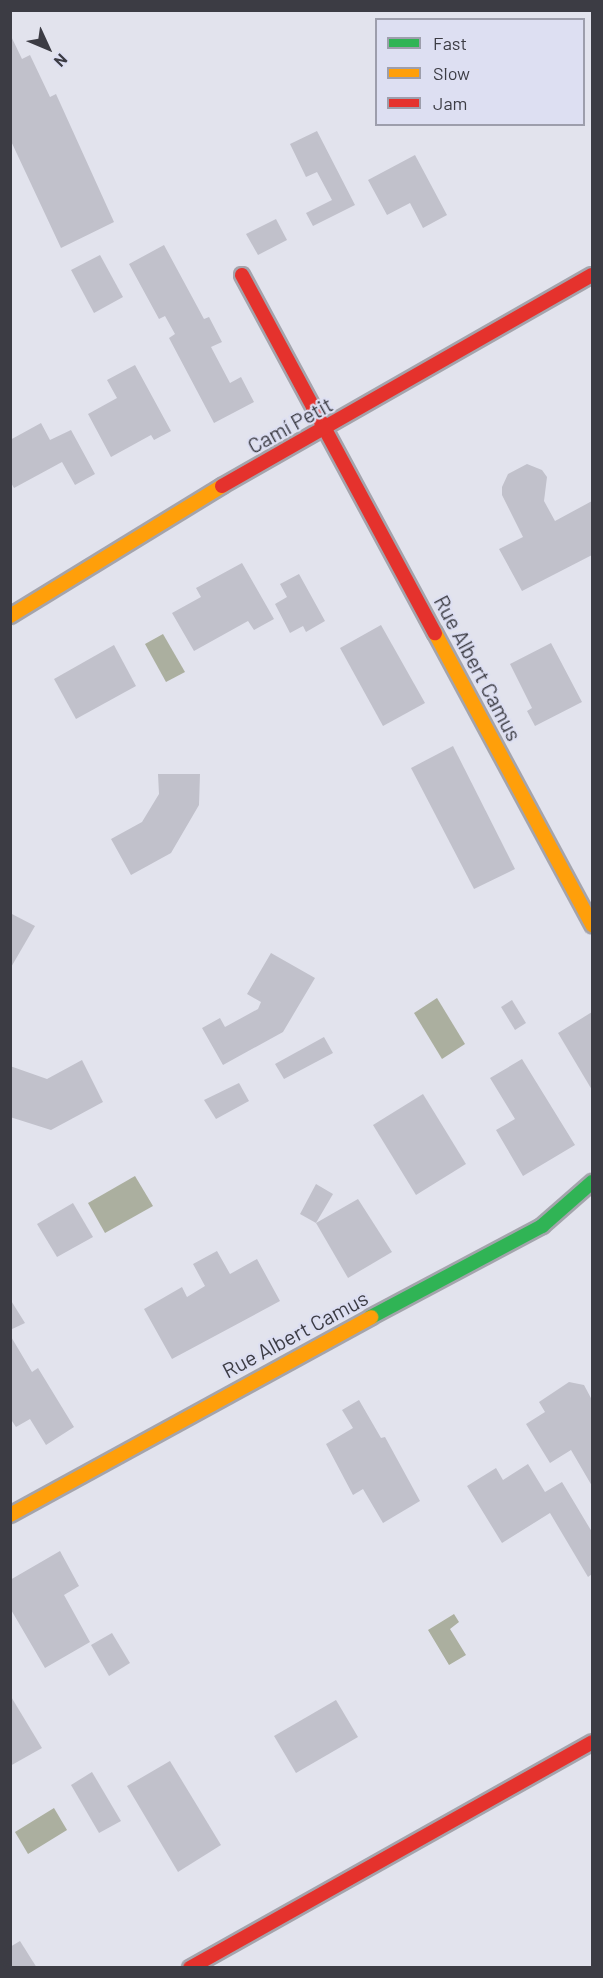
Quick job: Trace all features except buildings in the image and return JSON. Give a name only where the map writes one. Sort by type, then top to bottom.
[{"type":"street","name":"Rue Albert Camus","points":[[242,275],[327,429],[592,925]]},
{"type":"street","name":"Camí Petit","points":[[10,616],[223,485],[327,429],[592,275]]},
{"type":"street","name":"Rue Albert Camus","points":[[10,1515],[172,1423],[542,1226],[592,1182]]},
{"type":"street","points":[[190,1968],[592,1742]]},
{"type":"shaded area","points":[[163,634],[185,672],[166,682],[145,644]]},
{"type":"shaded area","points":[[437,998],[465,1044],[442,1059],[414,1013]]},
{"type":"shaded area","points":[[135,1176],[153,1206],[105,1233],[88,1203]]},
{"type":"shaded area","points":[[454,1614],[459,1622],[450,1629],[466,1655],[449,1665],[428,1630]]},
{"type":"shaded area","points":[[54,1808],[67,1830],[28,1854],[15,1832]]},
{"type":"traffic: fast","points":[[371,1317],[542,1226],[592,1182]]},
{"type":"traffic: slow","points":[[10,616],[222,486]]},
{"type":"traffic: slow","points":[[435,633],[592,925]]},
{"type":"traffic: slow","points":[[10,1515],[371,1317]]},
{"type":"traffic: jam","points":[[242,275],[435,633]]},
{"type":"traffic: jam","points":[[222,486],[592,275]]},
{"type":"traffic: jam","points":[[190,1968],[592,1742]]}]
